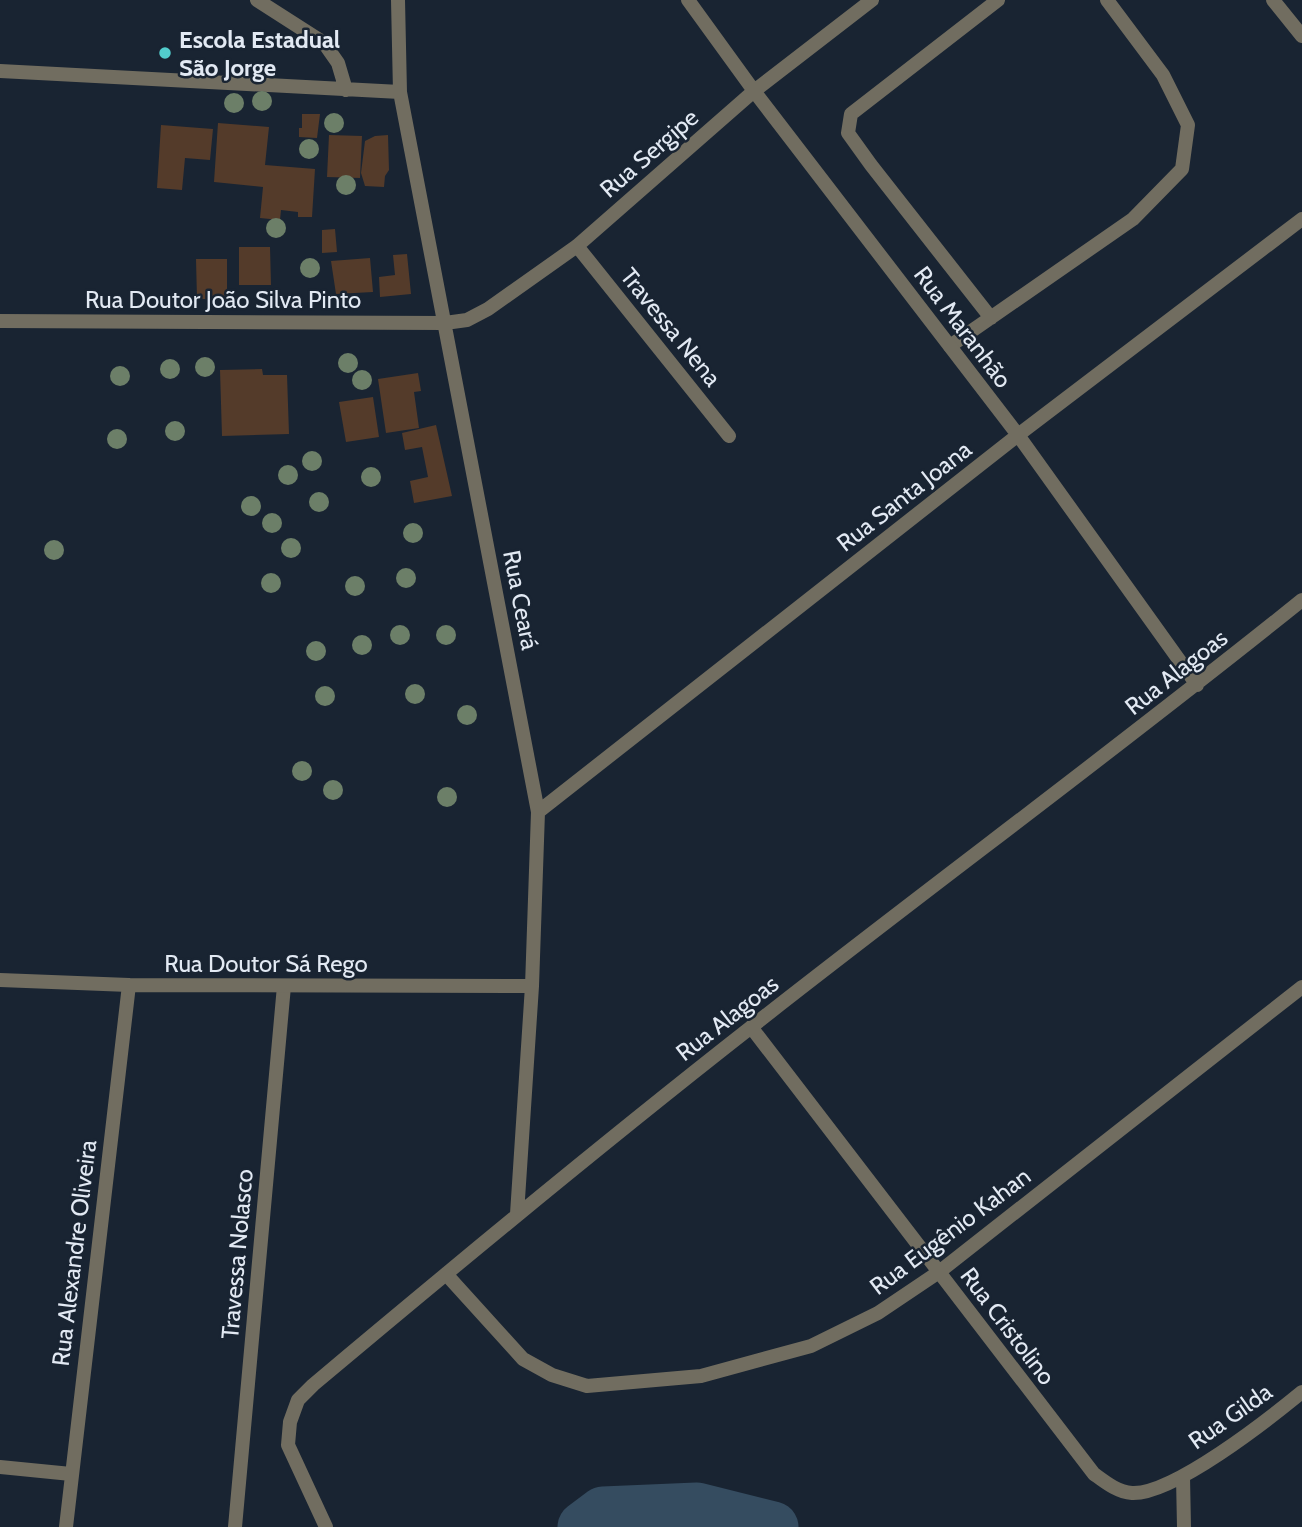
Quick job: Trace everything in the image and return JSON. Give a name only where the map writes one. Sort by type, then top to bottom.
[{"type":"street","points":[[257,0],[324,43],[338,63],[346,90]]},
{"type":"street","name":"Rua Ceará","points":[[398,0],[400,92],[538,812],[532,986],[517,1214]]},
{"type":"street","name":"Rua Maranhão","points":[[688,0],[754,91],[1018,435],[1197,685]]},
{"type":"street","name":"Rua Sergipe","points":[[445,323],[467,320],[488,309],[577,246],[754,91],[872,0]]},
{"type":"street","points":[[990,318],[848,133],[851,114],[998,0]]},
{"type":"street","points":[[950,346],[1133,219],[1182,169],[1188,125],[1163,75],[1107,0]]},
{"type":"street","points":[[1273,0],[1302,36]]},
{"type":"street","points":[[0,71],[400,92]]},
{"type":"street","name":"Rua Santa Joana","points":[[538,812],[1018,435],[1302,219]]},
{"type":"street","name":"Travessa Nena","points":[[577,246],[729,436]]},
{"type":"street","name":"Rua Doutor João Silva Pinto","points":[[0,321],[445,323]]},
{"type":"street","name":"Rua Alagoas","points":[[326,1527],[288,1445],[290,1422],[298,1401],[313,1385],[517,1214],[751,1027],[1197,685],[1302,600]]},
{"type":"street","name":"Rua Doutor Sá Rego","points":[[0,980],[129,985],[532,986]]},
{"type":"street","name":"Rua Alexandre Oliveira","points":[[66,1527],[129,985]]},
{"type":"street","name":"Travessa Nolasco","points":[[235,1527],[284,986]]},
{"type":"street","name":"Rua Eugênio Kahan","points":[[446,1274],[523,1359],[552,1375],[587,1386],[701,1376],[811,1346],[878,1313],[939,1272],[1302,987]]},
{"type":"street","name":"Rua Cristolino","points":[[751,1027],[1094,1474],[1112,1487],[1133,1493],[1151,1491],[1183,1477]]},
{"type":"street","name":"Rua Gilda","points":[[1183,1477],[1275,1414],[1302,1392]]},
{"type":"street","points":[[0,1467],[71,1474]]},
{"type":"street","points":[[1183,1477],[1184,1527]]},
{"type":"building","points":[[302,114],[320,114],[317,138],[299,137]]},
{"type":"building","points":[[218,123],[269,127],[265,165],[315,169],[312,217],[298,217],[298,212],[281,210],[280,220],[260,218],[263,187],[214,182]]},
{"type":"building","points":[[161,125],[213,129],[210,160],[185,158],[182,190],[157,188]]},
{"type":"building","points":[[329,135],[362,136],[360,178],[327,177]]},
{"type":"building","points":[[388,135],[389,170],[385,176],[384,187],[365,186],[361,173],[365,141],[375,136]]},
{"type":"building","points":[[335,229],[337,252],[322,253],[322,230]]},
{"type":"building","points":[[239,247],[270,247],[271,285],[239,285]]},
{"type":"building","points":[[407,254],[411,294],[380,297],[379,277],[395,275],[393,255]]},
{"type":"building","points":[[370,258],[373,292],[336,294],[331,261]]},
{"type":"building","points":[[196,259],[227,259],[227,299],[197,299]]},
{"type":"building","points":[[262,369],[263,375],[287,375],[289,434],[222,436],[220,370]]},
{"type":"building","points":[[418,373],[421,391],[414,392],[419,428],[386,433],[378,379]]},
{"type":"building","points":[[373,397],[379,437],[346,442],[339,402]]},
{"type":"building","points":[[436,425],[452,496],[414,503],[410,481],[428,477],[422,447],[405,450],[402,433]]},
{"type":"waterway","points":[[583,1527],[603,1512],[697,1508],[773,1527]]},
{"type":"place","name":"Escola Estadual São Jorge","points":[[165,53]]}]
